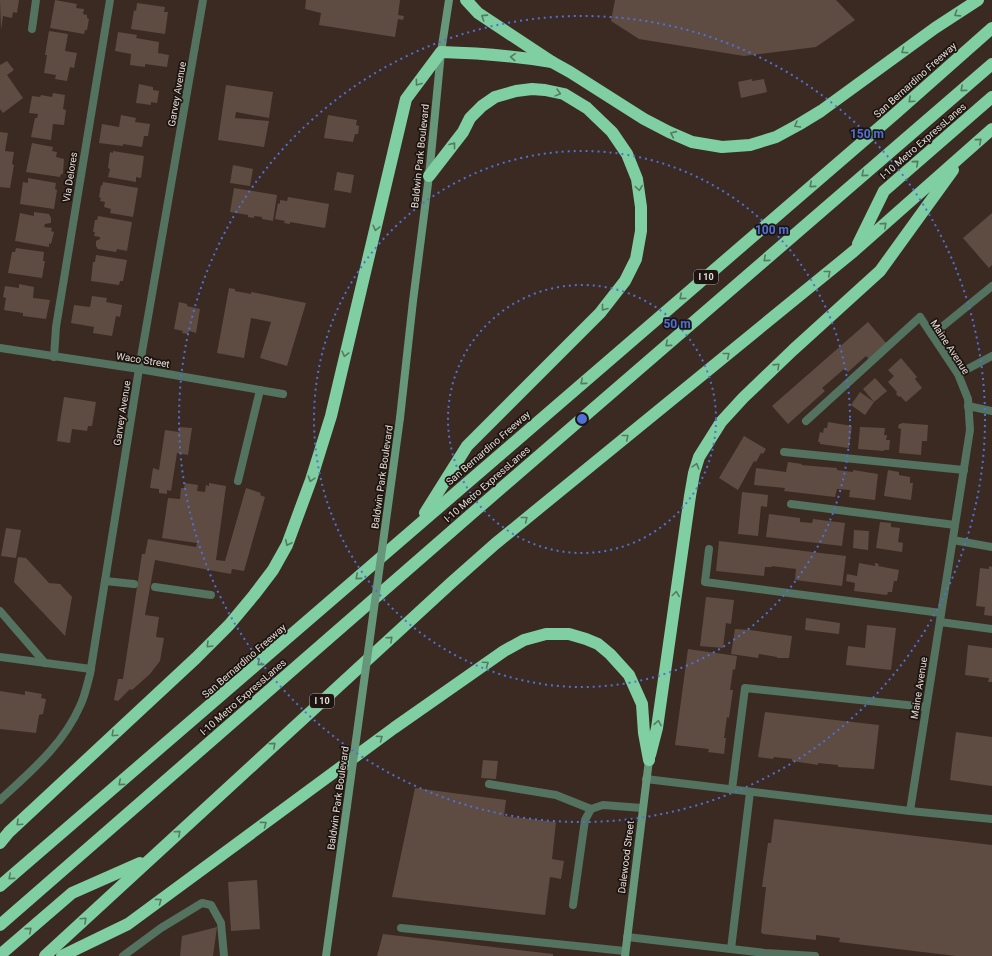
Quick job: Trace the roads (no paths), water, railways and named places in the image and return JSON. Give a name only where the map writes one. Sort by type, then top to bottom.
[{"type":"highway","points":[[466,0],[478,13],[552,62],[644,119],[692,142],[722,147],[750,145],[776,137],[820,111],[935,28],[978,0]]},
{"type":"highway","name":"San Bernardino Freeway","points":[[0,886],[161,749],[992,28]]},
{"type":"highway","points":[[0,843],[9,832],[196,658],[229,625],[273,570],[287,545],[311,480],[331,416],[406,99],[441,52],[474,53],[530,58],[552,62]]},
{"type":"highway","name":"I-10 Metro ExpressLanes","points":[[0,925],[464,520],[992,64]]},
{"type":"highway","points":[[419,524],[468,446],[600,312],[625,281],[636,259],[641,231],[641,207],[637,179],[627,154],[612,132],[587,108],[564,94],[532,89],[516,91],[495,98],[482,106],[470,118],[463,132],[429,176]]},
{"type":"highway","name":"I-10 Metro ExpressLanes","points":[[854,251],[884,191],[992,97]]},
{"type":"highway","name":"I 10","points":[[45,956],[149,859],[495,544],[854,251],[992,130]]},
{"type":"highway","points":[[649,760],[657,728],[690,496],[694,473],[699,457],[720,422],[743,398],[793,350],[880,271],[966,152]]},
{"type":"highway","points":[[62,956],[128,924],[394,728],[504,652],[524,640],[546,634],[569,634],[598,644],[610,654],[629,675],[642,704],[644,733],[649,760]]},
{"type":"highway","points":[[0,955],[72,893],[149,859]]},
{"type":"main road","name":"Baldwin Park Boulevard","points":[[326,956],[348,806],[400,418],[412,301],[429,176],[441,52],[449,0]]},
{"type":"main road","name":"Dalewood Street","points":[[625,953],[649,760]]},
{"type":"street","points":[[32,29],[36,0]]},
{"type":"street","name":"Via Delores","points":[[54,357],[56,327],[110,0]]},
{"type":"street","name":"Garvey Avenue","points":[[0,800],[41,762],[72,723],[81,705],[91,669],[139,369],[203,0]]},
{"type":"street","points":[[932,335],[992,286]]},
{"type":"street","name":"Maine Avenue","points":[[806,421],[920,317],[958,374],[968,398],[970,430],[910,811]]},
{"type":"street","name":"Waco Street","points":[[0,348],[139,369],[283,394]]},
{"type":"street","points":[[958,374],[992,356]]},
{"type":"street","points":[[238,481],[260,390]]},
{"type":"street","points":[[968,406],[992,411]]},
{"type":"street","points":[[784,452],[964,470]]},
{"type":"street","points":[[791,504],[955,525]]},
{"type":"street","points":[[953,540],[992,547]]},
{"type":"street","points":[[709,549],[705,582],[941,613]]},
{"type":"street","points":[[105,581],[134,584]]},
{"type":"street","points":[[155,587],[210,596]]},
{"type":"street","points":[[0,611],[45,663]]},
{"type":"street","points":[[940,622],[992,629]]},
{"type":"street","points":[[0,657],[91,669]]},
{"type":"street","points":[[732,789],[745,688],[926,707]]},
{"type":"street","points":[[646,779],[910,811],[992,819]]},
{"type":"street","points":[[489,784],[556,795],[591,809],[603,805],[642,808]]},
{"type":"street","points":[[731,949],[750,792]]},
{"type":"street","points":[[573,906],[585,820],[591,809]]},
{"type":"street","points":[[122,956],[160,928],[202,903],[211,905],[221,923],[224,956]]},
{"type":"street","points":[[401,928],[625,953]]},
{"type":"street","points":[[627,937],[765,953],[815,956]]}]
